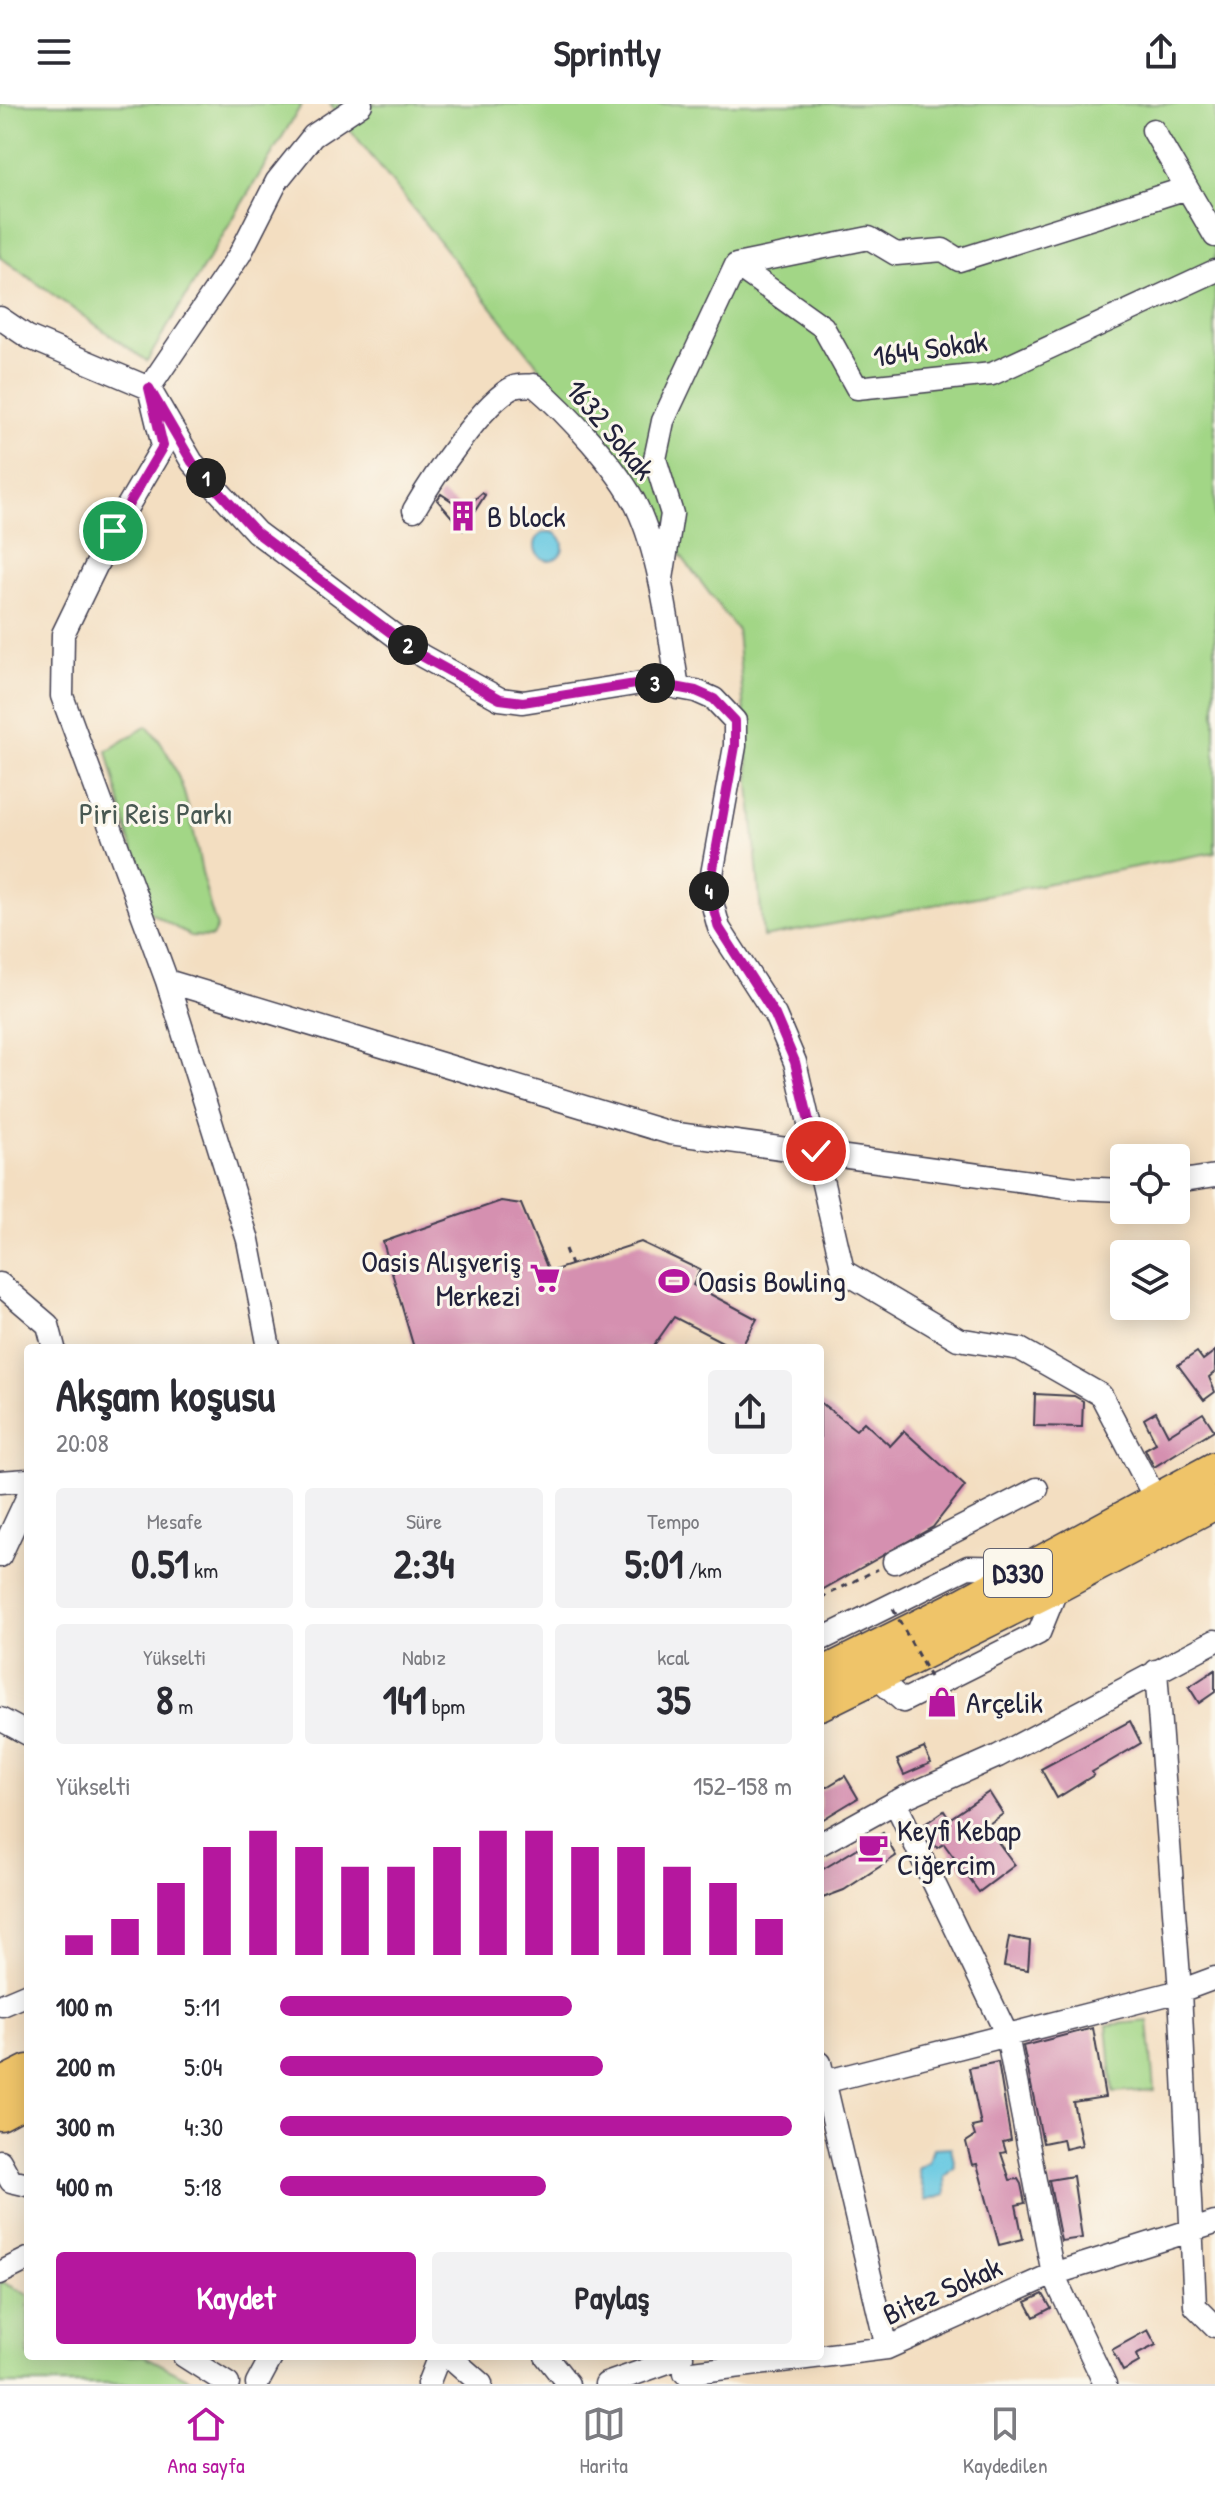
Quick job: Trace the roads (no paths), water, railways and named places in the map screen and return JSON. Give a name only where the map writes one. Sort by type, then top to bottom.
[{"type":"highway","name":"D330","points":[[824,1673],[1215,1468]]},
{"type":"highway","name":"D330","points":[[824,1702],[1058,1586],[1215,1503]]},
{"type":"highway","points":[[0,2085],[24,2073]]},
{"type":"highway","points":[[0,2114],[24,2101]]},
{"type":"street","points":[[268,1344],[248,1240],[167,981],[62,696],[63,634],[113,531],[163,446],[149,388],[240,254],[277,181],[313,136],[361,104]]},
{"type":"street","points":[[1153,130],[1215,236]]},
{"type":"street","points":[[661,588],[672,514],[655,459],[663,421],[736,265],[869,238],[896,254],[943,250],[959,260],[1187,188]]},
{"type":"street","name":"1644 Sokak","points":[[736,265],[823,327],[857,388],[992,374],[1215,271]]},
{"type":"street","points":[[0,318],[28,337],[149,388],[192,462],[256,532],[422,656],[500,699],[523,702],[648,682],[714,699],[735,721],[735,746],[709,891],[719,928],[775,1015],[790,1051],[843,1271],[958,1339],[1020,1349],[1101,1395],[1156,1500]]},
{"type":"street","name":"1632 Sokak","points":[[414,510],[432,478],[484,414],[514,387],[534,385],[561,407],[637,507],[661,588],[678,688]]},
{"type":"street","points":[[167,981],[670,1133],[1075,1188],[1110,1189]]},
{"type":"street","points":[[1190,1180],[1215,1176]]},
{"type":"street","points":[[0,1284],[48,1325],[53,1344]]},
{"type":"street","points":[[0,1482],[24,1480]]},
{"type":"street","points":[[890,1563],[1037,1489]]},
{"type":"street","points":[[0,1556],[24,1505]]},
{"type":"street","points":[[824,1638],[968,1567],[1027,1568]]},
{"type":"street","points":[[824,1842],[895,1802],[998,1756],[1215,1641]]},
{"type":"street","points":[[1156,1671],[1180,1991],[1195,2306],[1215,2326]]},
{"type":"street","points":[[0,1719],[24,1732]]},
{"type":"street","points":[[895,1802],[1007,2035],[1053,2274],[1105,2384]]},
{"type":"street","points":[[824,2076],[1007,2035],[1180,1991],[1215,1978]]},
{"type":"street","points":[[2,2005],[24,1996]]},
{"type":"street","points":[[824,2084],[887,2348]]},
{"type":"street","points":[[0,2161],[11,2181],[24,2184]]},
{"type":"street","name":"Bitez Sokak","points":[[824,2354],[887,2348],[1053,2274],[1215,2223]]},
{"type":"street","points":[[190,2360],[228,2384]]},
{"type":"street","points":[[257,2384],[270,2360]]},
{"type":"street","points":[[428,2384],[437,2360]]},
{"type":"street","points":[[454,2360],[481,2384]]},
{"type":"street","points":[[549,2360],[568,2384]]},
{"type":"street","name":"Bitez Sokak","points":[[606,2384],[684,2368],[765,2360]]},
{"type":"water","points":[[549,532],[559,536],[563,546],[559,556],[549,560],[539,556],[535,546],[539,536]]},
{"type":"water","points":[[951,2147],[955,2167],[945,2177],[946,2194],[926,2200],[918,2169],[929,2162],[933,2148]]},
{"type":"place","name":"B block","points":[[463,516]]},
{"type":"place","name":"Oasis Alışveriş Merkezi","points":[[545,1278]]},
{"type":"place","name":"Oasis Bowling","points":[[674,1281]]},
{"type":"place","name":"Arçelik","points":[[942,1702]]},
{"type":"place","name":"Keyfi Kebap Ciğercim","points":[[873,1847]]},
{"type":"park label","name":"Piri Reis Parkı","points":[[156,813]]}]
